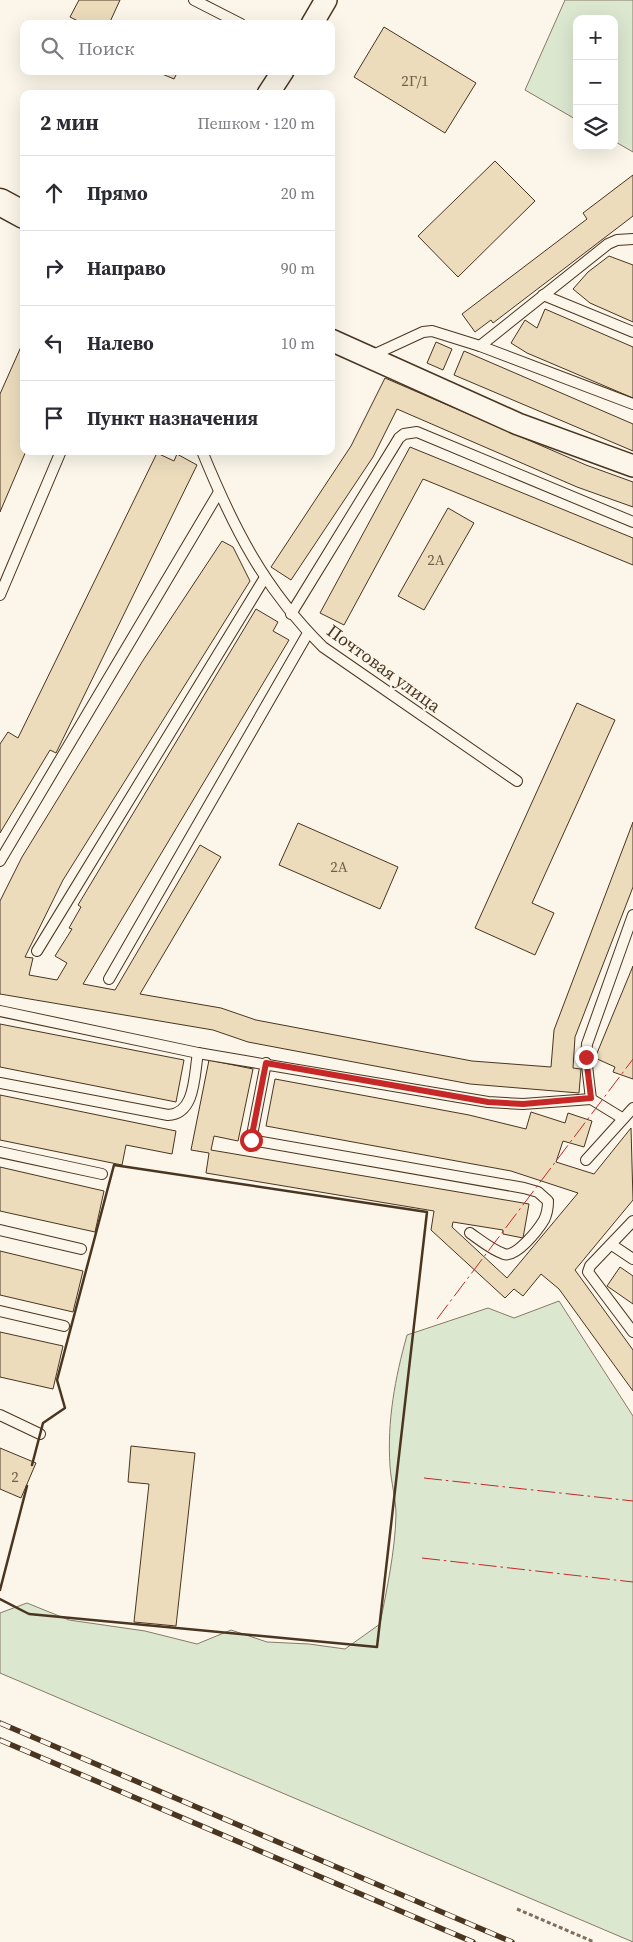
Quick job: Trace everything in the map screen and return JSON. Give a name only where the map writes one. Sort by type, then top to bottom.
[{"type":"street","points":[[314,20],[326,0]]},
{"type":"street","points":[[271,90],[280,75]]},
{"type":"street","points":[[0,202],[20,214]]},
{"type":"street","points":[[335,342],[371,356],[518,424],[633,466]]},
{"type":"lane","points":[[194,0],[233,20]]},
{"type":"lane","points":[[480,346],[608,244],[617,240],[633,239]]},
{"type":"lane","points":[[543,295],[633,332]]},
{"type":"lane","points":[[371,356],[423,332],[432,331],[480,346],[633,404]]},
{"type":"lane","points":[[290,614],[399,438],[410,432],[417,432],[633,522]]},
{"type":"lane","points":[[0,595],[59,455]]},
{"type":"lane","name":"Почтовая улица","points":[[204,455],[218,492],[264,579],[290,614],[308,633],[323,647],[516,781]]},
{"type":"lane","points":[[0,861],[218,492]]},
{"type":"lane","points":[[37,951],[264,579]]},
{"type":"lane","points":[[108,979],[308,633]]},
{"type":"lane","points":[[591,1098],[586,1057],[587,1044],[633,915]]},
{"type":"lane","points":[[0,1011],[198,1052],[488,1102],[523,1104],[591,1098],[622,1118]]},
{"type":"lane","points":[[0,1084],[168,1115],[177,1114],[183,1111],[189,1102],[198,1052]]},
{"type":"lane","points":[[266,1063],[251,1140],[524,1188],[538,1192],[548,1201],[548,1209],[544,1220],[519,1250],[511,1255],[504,1254],[470,1234]]},
{"type":"lane","points":[[586,1160],[633,1108]]},
{"type":"lane","points":[[0,1152],[102,1174]]},
{"type":"lane","points":[[633,1221],[590,1266],[588,1272],[633,1332]]},
{"type":"lane","points":[[0,1230],[82,1249]]},
{"type":"lane","points":[[612,1245],[633,1259]]},
{"type":"lane","points":[[0,1311],[64,1326]]},
{"type":"lane","points":[[0,1416],[40,1434]]},
{"type":"path","points":[[517,1909],[594,1942]]},
{"type":"green space","points":[[565,0],[633,0],[633,152],[618,143],[618,15],[573,15],[573,118],[525,90]]},
{"type":"green space","points":[[559,1301],[633,1416],[633,1942],[0,1673],[0,1613],[27,1603],[69,1620],[145,1631],[197,1644],[231,1630],[267,1642],[309,1644],[345,1649],[380,1624],[395,1529],[396,1509],[389,1449],[391,1416],[399,1367],[407,1335],[488,1308],[514,1318]]},
{"type":"building","points":[[79,0],[120,0],[111,20],[76,20],[70,17]]},
{"type":"building","points":[[384,27],[476,83],[445,133],[354,77]]},
{"type":"building","points":[[164,75],[176,75],[174,79]]},
{"type":"building","points":[[495,161],[535,201],[458,277],[418,236]]},
{"type":"building","points":[[633,175],[633,216],[493,323],[491,320],[475,332],[462,314],[587,219],[583,213]]},
{"type":"building","points":[[609,256],[633,265],[633,322],[590,303],[573,289],[588,272]]},
{"type":"building","points":[[545,309],[633,347],[633,398],[527,353],[511,343],[525,320],[537,328]]},
{"type":"building","points":[[436,342],[452,349],[443,370],[427,363]]},
{"type":"building","points":[[20,349],[20,455],[24,455],[0,512],[0,394]]},
{"type":"building","points":[[464,351],[633,424],[633,451],[454,375]]},
{"type":"building","points":[[385,378],[586,465],[633,482],[633,507],[577,487],[397,409],[373,457],[291,580],[271,567],[351,446]]},
{"type":"building","points":[[410,447],[633,538],[633,565],[423,479],[344,625],[320,613]]},
{"type":"building","points":[[156,455],[161,455],[174,461],[177,455],[179,455],[197,465],[56,753],[50,750],[0,833],[0,744],[8,732],[18,738]]},
{"type":"building","points":[[448,508],[474,523],[424,610],[398,596]]},
{"type":"building","points":[[222,541],[233,547],[250,581],[63,880],[25,957],[33,958],[29,975],[57,980],[67,963],[55,956],[72,929],[69,928],[81,907],[78,905],[256,609],[278,622],[273,631],[289,640],[83,984],[115,990],[200,845],[221,857],[140,994],[221,1008],[256,1020],[472,1061],[551,1067],[554,1030],[633,822],[633,887],[575,1037],[573,1068],[581,1069],[579,1093],[470,1084],[248,1042],[213,1030],[0,994],[0,901],[22,857],[142,662]]},
{"type":"building","points":[[577,703],[615,720],[532,903],[554,913],[535,955],[475,928]]},
{"type":"building","points":[[298,823],[398,867],[380,909],[279,865]]},
{"type":"building","points":[[633,966],[633,1079],[613,1072],[615,1067],[595,1058]]},
{"type":"building","points":[[0,1024],[184,1060],[176,1102],[0,1067]]},
{"type":"building","points":[[209,1060],[253,1069],[238,1141],[214,1136],[211,1150],[529,1204],[523,1238],[503,1234],[503,1230],[453,1222],[452,1227],[507,1278],[578,1193],[511,1171],[266,1126],[275,1079],[469,1115],[526,1129],[531,1112],[565,1123],[568,1113],[592,1121],[584,1147],[563,1141],[556,1162],[594,1174],[631,1128],[633,1200],[575,1270],[633,1350],[633,1391],[559,1289],[541,1274],[523,1296],[514,1289],[505,1298],[431,1230],[434,1211],[206,1173],[209,1153],[191,1150]]},
{"type":"building","points":[[0,1095],[176,1131],[172,1154],[126,1145],[122,1165],[0,1140]]},
{"type":"building","points":[[0,1167],[104,1191],[95,1232],[0,1211]]},
{"type":"building","points":[[0,1251],[83,1271],[73,1312],[0,1295]]},
{"type":"building","points":[[620,1267],[633,1276],[633,1304],[607,1286]]},
{"type":"building","points":[[0,1332],[63,1346],[53,1389],[0,1377]]},
{"type":"building","points":[[131,1446],[195,1453],[176,1626],[134,1622],[149,1484],[128,1482]]},
{"type":"building","points":[[0,1448],[36,1463],[21,1498],[0,1489]]},
{"type":"railway","points":[[0,1723],[512,1942]]},
{"type":"railway","points":[[0,1740],[473,1942]]},
{"type":"wall","points":[[0,1599],[29,1614],[377,1647],[427,1212],[114,1165],[57,1380],[65,1408],[43,1423],[32,1465]]},
{"type":"wall","points":[[0,1590],[27,1486]]},
{"type":"power","points":[[437,1319],[633,1059]]},
{"type":"power","points":[[424,1478],[633,1501]]},
{"type":"power","points":[[422,1558],[633,1582]]},
{"type":"route","points":[[251,1140],[266,1063],[488,1102],[523,1104],[591,1098],[586,1057]]}]
